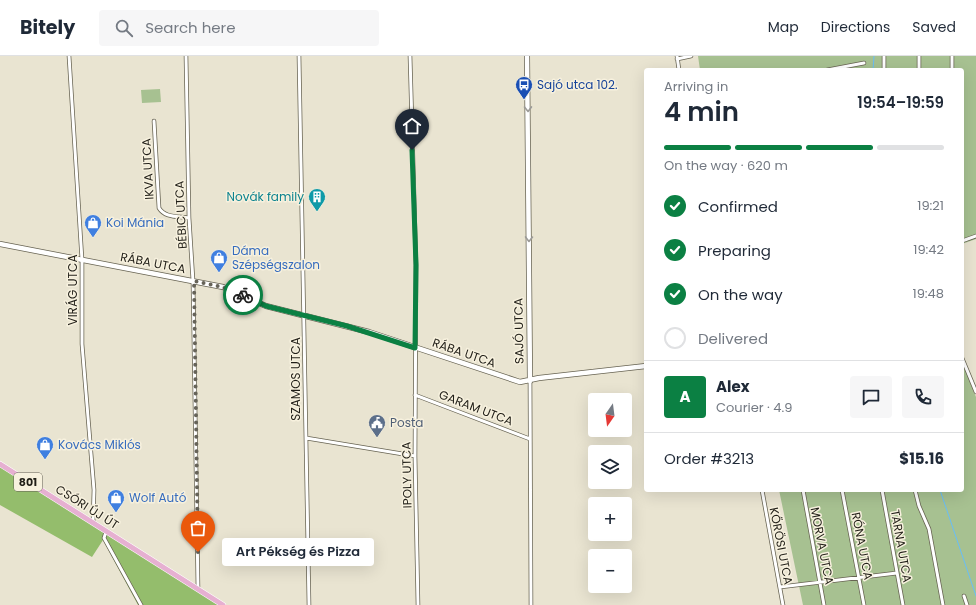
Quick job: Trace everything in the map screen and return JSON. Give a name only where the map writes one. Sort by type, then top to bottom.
[{"type":"main road","name":"CSÓRI ÚJ ÚT","points":[[0,464],[223,605]]},
{"type":"street","name":"VIRÁG UTCA","points":[[69,56],[82,260],[82,344],[94,490],[93,523]]},
{"type":"street","name":"BÉBIC UTCA","points":[[186,56],[189,218],[194,281],[198,589]]},
{"type":"street","name":"SZAMOS UTCA","points":[[299,56],[309,605]]},
{"type":"street","name":"IPOLY UTCA","points":[[410,56],[416,265],[415,456],[418,605]]},
{"type":"street","name":"SAJÓ UTCA","points":[[527,56],[531,605]]},
{"type":"street","points":[[679,68],[677,57],[691,56]]},
{"type":"street","points":[[884,56],[884,68]]},
{"type":"street","points":[[919,56],[919,68]]},
{"type":"street","points":[[952,56],[952,68]]},
{"type":"street","points":[[837,68],[864,63]]},
{"type":"street","name":"IKVA UTCA","points":[[154,121],[159,208],[164,213],[170,215],[189,218]]},
{"type":"street","points":[[964,240],[976,236]]},
{"type":"street","name":"RÁBA UTCA","points":[[0,244],[230,289],[266,306],[354,328],[516,382],[644,366]]},
{"type":"street","points":[[964,363],[976,392]]},
{"type":"street","name":"GARAM UTCA","points":[[415,395],[530,439]]},
{"type":"street","points":[[306,438],[415,456]]},
{"type":"street","name":"KŐRÖSI UTCA","points":[[762,492],[783,605]]},
{"type":"street","name":"MORVA UTCA","points":[[803,492],[824,605]]},
{"type":"street","name":"RÓNA UTCA","points":[[842,492],[864,605]]},
{"type":"street","name":"TARNA UTCA","points":[[882,492],[903,605]]},
{"type":"street","points":[[915,492],[929,529],[943,605]]},
{"type":"street","points":[[106,532],[104,538],[141,605]]},
{"type":"street","points":[[780,587],[897,573]]},
{"type":"street","points":[[964,596],[967,605]]},
{"type":"green space","points":[[698,56],[976,56],[976,239],[964,243],[964,68],[700,68]]},
{"type":"green space","points":[[160,89],[161,102],[142,103],[141,90]]},
{"type":"green space","points":[[964,367],[976,397],[976,605],[803,605],[779,492],[964,492]]},
{"type":"green space","points":[[0,464],[223,605],[138,605],[103,540],[92,557],[0,505]]},
{"type":"waterway","points":[[873,68],[874,56]]},
{"type":"waterway","points":[[941,492],[976,596]]},
{"type":"way so far","points":[[198,552],[193,302],[194,281],[230,289],[243,295]]},
{"type":"place","name":"Sajó utca 102.","points":[[524,100]]},
{"type":"place","name":"Novák family","points":[[317,212]]},
{"type":"place","name":"Koi Mánia","points":[[93,238]]},
{"type":"place","name":"Dáma Szépségszalon","points":[[219,273]]},
{"type":"place","name":"Posta","points":[[377,438]]},
{"type":"place","name":"Kovács Miklós","points":[[45,460]]},
{"type":"place","name":"Wolf Autó","points":[[116,513]]},
{"type":"place","name":"Art Pékség és Pizza","points":[[198,552]]},
{"type":"route","points":[[243,295],[272,308],[369,332],[415,348],[416,265],[412,150]]}]
